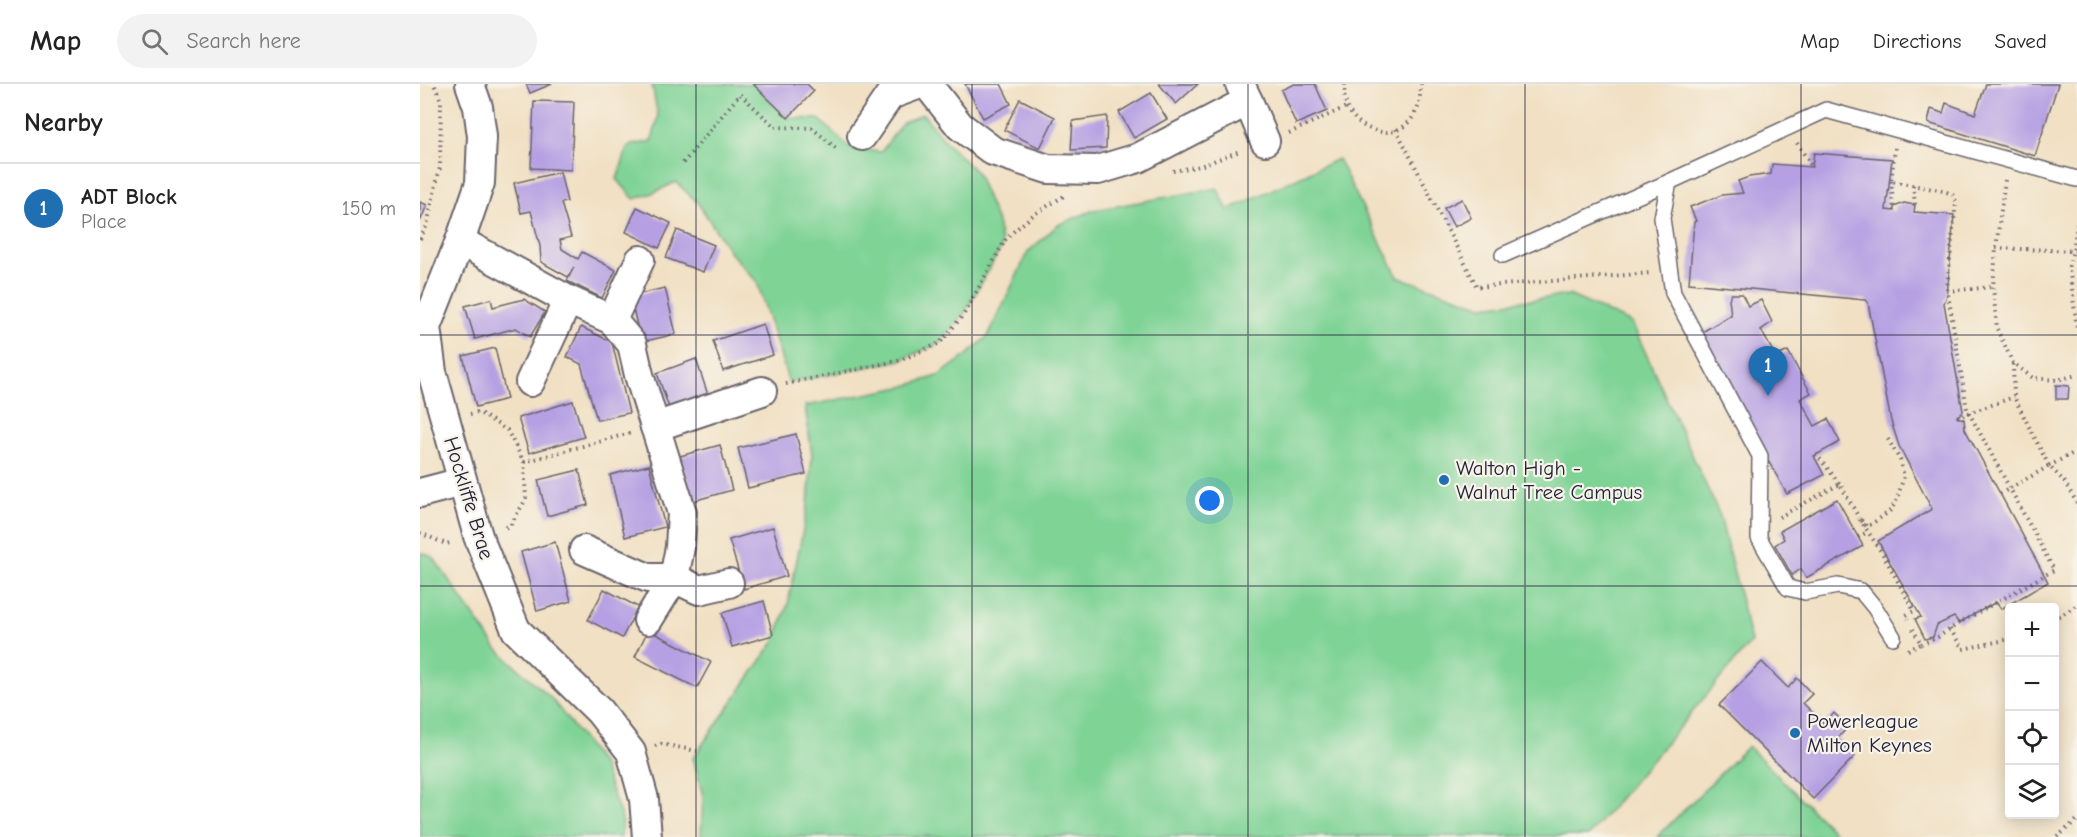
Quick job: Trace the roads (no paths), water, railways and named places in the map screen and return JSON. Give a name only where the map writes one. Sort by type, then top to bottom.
[{"type":"street","name":"Hockliffe Brae","points":[[470,84],[478,107],[482,136],[480,183],[460,241],[423,327],[432,372],[478,536],[516,630],[599,711],[631,752],[644,798],[647,837]]},
{"type":"street","points":[[862,136],[890,95],[920,84]]},
{"type":"street","points":[[927,84],[960,126],[993,151],[1048,169],[1098,170],[1138,158],[1244,93],[1265,141]]},
{"type":"street","points":[[460,241],[568,300],[612,320],[632,344],[682,513],[680,547],[674,578],[648,620]]},
{"type":"street","points":[[612,320],[640,260]]},
{"type":"street","points":[[530,382],[568,300]]},
{"type":"street","points":[[655,427],[762,391]]},
{"type":"street","points":[[420,493],[462,482]]},
{"type":"street","points":[[584,550],[648,578],[674,578],[699,590],[729,584]]},
{"type":"lane","points":[[1503,255],[1826,110],[2077,178]]},
{"type":"lane","points":[[1669,182],[1662,218],[1673,293],[1760,456],[1759,538],[1788,588],[1805,592],[1838,586],[1861,591],[1893,637]]},
{"type":"place","name":"ADT Block","points":[[1768,396]]},
{"type":"place","name":"Walton High - Walnut Tree Campus","points":[[1444,480]]},
{"type":"place","name":"Powerleague Milton Keynes","points":[[1795,733]]}]
